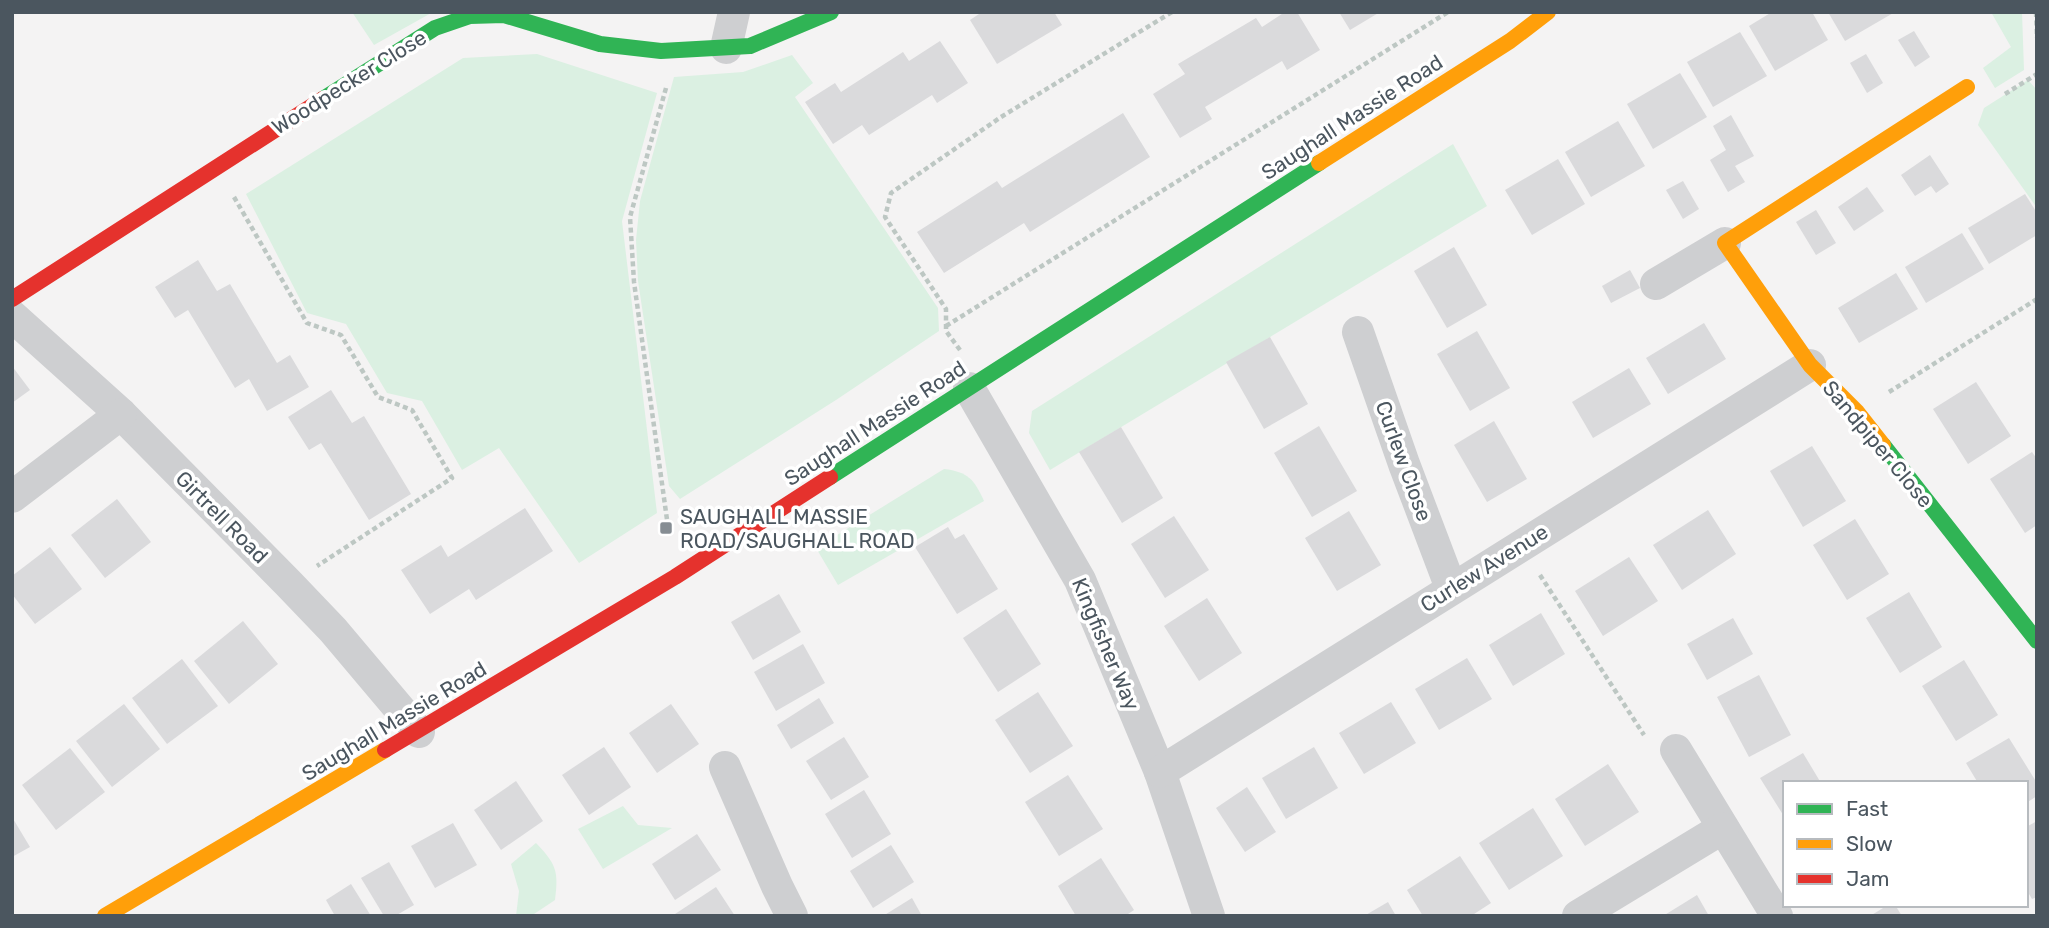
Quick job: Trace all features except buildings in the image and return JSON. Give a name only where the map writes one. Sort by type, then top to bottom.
[{"type":"street","points":[[726,48],[734,12]]},
{"type":"street","name":"Woodpecker Close","points":[[12,299],[215,166],[435,28],[470,16],[504,15],[540,24],[573,38],[661,51],[750,46],[831,12]]},
{"type":"street","name":"Saughall Massie Road","points":[[107,915],[419,732],[675,577],[1510,41],[1548,12]]},
{"type":"street","points":[[1656,284],[1725,243],[1967,87]]},
{"type":"street","name":"Sandpiper Close","points":[[1725,243],[1810,365],[1857,412],[2037,641]]},
{"type":"street","name":"Girtrell Road","points":[[12,316],[121,414],[289,584],[419,732]]},
{"type":"street","name":"Curlew Close","points":[[1358,332],[1451,588]]},
{"type":"street","name":"Curlew Avenue","points":[[1160,772],[1810,365]]},
{"type":"street","name":"Kingfisher Way","points":[[975,384],[1080,580],[1160,772],[1209,916]]},
{"type":"street","points":[[12,497],[121,414]]},
{"type":"street","points":[[1676,750],[1777,916]]},
{"type":"street","points":[[726,767],[792,916]]},
{"type":"street","points":[[1578,916],[1723,828]]},
{"type":"path","points":[[975,384],[946,331],[946,309],[885,217],[891,193],[1001,117],[1172,12]]},
{"type":"path","points":[[946,326],[1448,12]]},
{"type":"path","points":[[2036,12],[2037,38]]},
{"type":"path","points":[[675,577],[634,282],[630,217],[677,50]]},
{"type":"path","points":[[215,166],[307,323],[341,335],[378,397],[412,410],[452,478],[289,584]]},
{"type":"path","points":[[1857,412],[2037,299]]},
{"type":"path","points":[[1521,545],[1646,738],[1676,750]]},
{"type":"green space","points":[[352,12],[433,12],[374,45]]},
{"type":"green space","points":[[1991,12],[2022,12],[2024,70],[1995,88],[1983,68],[2011,47]]},
{"type":"green space","points":[[537,54],[657,93],[622,221],[657,513],[579,563],[499,448],[462,470],[422,401],[387,393],[346,324],[307,313],[246,194],[463,58]]},
{"type":"green space","points":[[792,55],[813,83],[795,97],[938,308],[939,331],[680,499],[669,486],[638,281],[636,240],[640,201],[674,77],[743,72]]},
{"type":"green space","points":[[2028,80],[2037,90],[2037,208],[1978,125],[1984,108]]},
{"type":"green space","points":[[1453,144],[1487,206],[1050,470],[1029,433],[1032,411]]},
{"type":"green space","points":[[944,469],[959,472],[969,478],[984,501],[838,585],[816,548]]},
{"type":"green space","points":[[623,806],[638,825],[672,828],[603,869],[578,829]]},
{"type":"green space","points":[[536,843],[554,868],[557,882],[555,900],[531,916],[516,916],[519,891],[511,864]]},
{"type":"traffic: fast","points":[[323,99],[435,28],[470,16],[504,15],[600,44],[661,51],[750,46],[831,12]]},
{"type":"traffic: fast","points":[[830,477],[1319,163]]},
{"type":"traffic: fast","points":[[1883,445],[2037,641]]},
{"type":"traffic: slow","points":[[1319,163],[1510,41],[1548,12]]},
{"type":"traffic: slow","points":[[1883,445],[1857,412],[1810,365],[1725,243],[1967,87]]},
{"type":"traffic: slow","points":[[105,916],[385,750]]},
{"type":"traffic: jam","points":[[12,299],[323,99]]},
{"type":"traffic: jam","points":[[385,750],[675,577],[830,477]]},
{"type":"place","name":"SAUGHALL MASSIE ROAD/SAUGHALL ROAD","points":[[666,528]]}]
